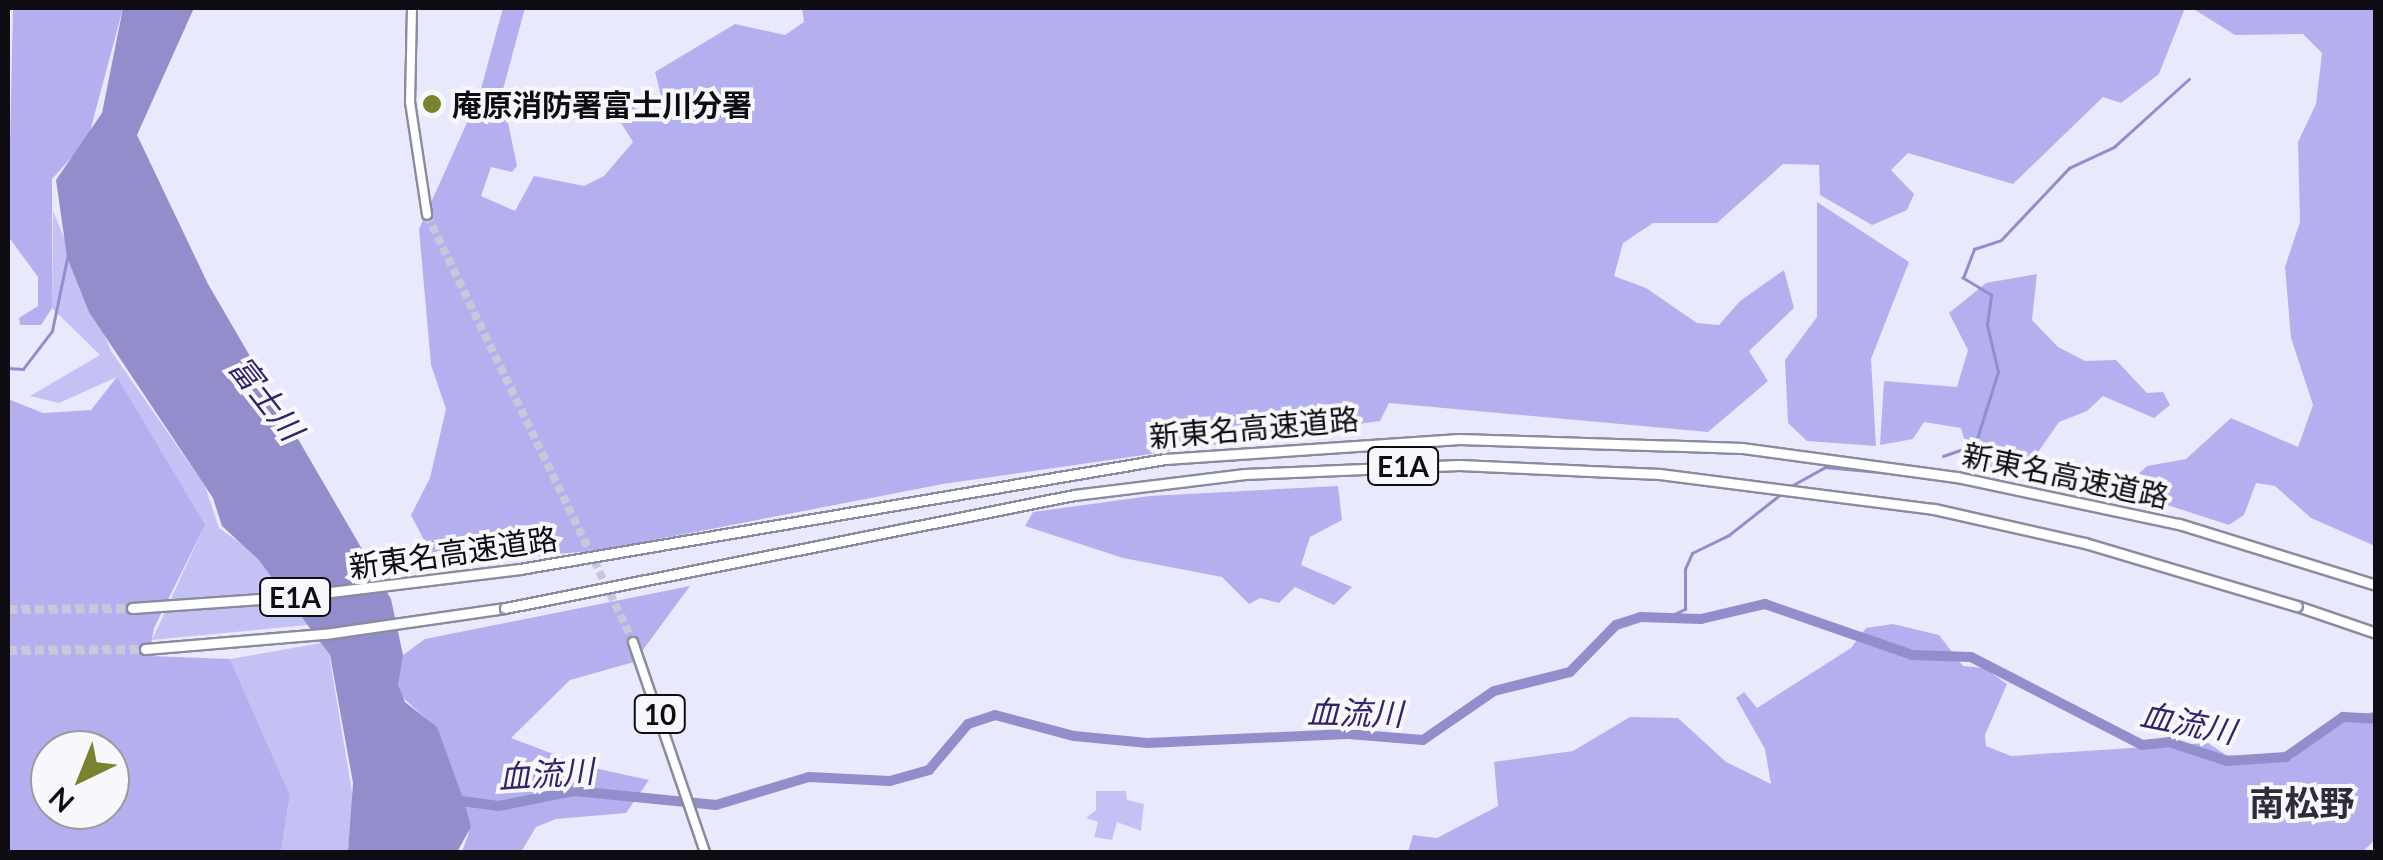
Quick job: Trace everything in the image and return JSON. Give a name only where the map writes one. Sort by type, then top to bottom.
[{"type":"highway","name":"新東名高速道路","points":[[132,608],[457,578],[1164,459],[1383,442],[1565,439],[1742,448],[1957,476],[2110,507],[2376,585]]},
{"type":"highway","name":"新東名高速道路","points":[[145,649],[505,608],[1074,495],[1246,474],[1459,464],[1660,474],[1917,506],[2086,543],[2297,606],[2376,634]]},
{"type":"main road","points":[[412,8],[410,102],[427,214]]},
{"type":"main road","name":"10","points":[[633,642],[705,852]]},
{"type":"shaded area","points":[[13,8],[123,8],[88,139],[52,179],[52,308],[41,325],[20,325],[19,318],[38,306],[38,277],[8,236]]},
{"type":"shaded area","points":[[503,8],[525,8],[502,93],[517,166],[512,172],[491,167],[481,196],[515,211],[534,176],[584,186],[604,176],[633,142],[616,115],[625,101],[647,116],[664,108],[655,72],[735,24],[785,35],[804,22],[802,8],[2185,8],[2159,74],[2121,103],[2103,97],[2013,184],[1908,153],[1891,170],[1914,194],[1907,210],[1872,225],[1820,195],[1819,165],[1783,164],[1717,223],[1653,223],[1623,243],[1614,276],[1646,288],[1697,323],[1719,325],[1740,301],[1784,270],[1794,308],[1749,351],[1768,381],[1708,432],[1389,403],[1380,421],[943,484],[602,550],[437,565],[411,515],[430,478],[446,409],[431,365],[419,229],[479,96]]},
{"type":"shaded area","points":[[2192,8],[2375,8],[2375,546],[2311,518],[2275,486],[2256,483],[2244,515],[2229,525],[2121,490],[2147,466],[2186,459],[2231,418],[2298,447],[2313,405],[2291,338],[2285,267],[2300,222],[2298,142],[2316,104],[2322,53],[2303,34],[2235,35]]},
{"type":"shaded area","points":[[1817,202],[1909,262],[1871,359],[1876,446],[1807,441],[1788,423],[1785,360],[1817,317]]},
{"type":"shaded area","points":[[53,211],[111,351],[205,486],[219,528],[259,556],[307,625],[152,640],[204,527],[117,377],[59,403],[30,396],[100,355],[52,308]]},
{"type":"shaded area","points":[[2037,274],[2032,320],[2058,347],[2085,361],[2116,360],[2147,393],[2163,392],[2170,405],[2154,418],[2103,396],[2087,411],[2059,422],[2029,465],[2000,476],[1973,470],[1961,428],[1924,422],[1913,439],[1880,445],[1884,381],[1957,387],[1968,350],[1949,313],[1986,283]]},
{"type":"shaded area","points":[[117,377],[205,525],[154,628],[149,656],[230,659],[290,795],[281,852],[8,852],[8,399],[43,413],[91,410]]},
{"type":"shaded area","points":[[1338,486],[1342,520],[1310,537],[1301,565],[1352,587],[1334,605],[1295,587],[1279,603],[1260,598],[1249,604],[1222,577],[1123,558],[1025,526],[1033,512],[1150,496]]},
{"type":"shaded area","points":[[690,586],[634,662],[570,680],[511,738],[585,766],[649,780],[626,813],[556,819],[536,827],[521,852],[462,852],[469,832],[430,722],[391,687],[403,655],[425,639]]},
{"type":"shaded area","points":[[1893,624],[1939,635],[1963,666],[1984,668],[2007,684],[1985,735],[1986,746],[2011,756],[2208,743],[2226,755],[2291,760],[2333,725],[2375,711],[2375,840],[2362,852],[1408,852],[1413,835],[1437,838],[1498,806],[1494,762],[1573,751],[1630,717],[1678,718],[1726,762],[1771,784],[1765,749],[1736,698],[1744,692],[1757,708],[1851,648],[1866,628]]},
{"type":"shaded area","points":[[327,642],[353,798],[348,852],[281,852],[290,795],[230,659]]},
{"type":"shaded area","points":[[1096,791],[1126,791],[1127,800],[1144,804],[1141,831],[1117,822],[1112,840],[1094,837],[1098,822],[1086,818],[1096,810]]},
{"type":"water","name":"富士川","points":[[123,8],[194,8],[137,135],[208,284],[391,599],[403,655],[398,685],[405,702],[437,727],[471,827],[457,852],[348,852],[353,783],[330,655],[258,559],[222,526],[213,498],[89,312],[67,257],[56,180],[102,113]]},
{"type":"waterway","points":[[1943,456],[1975,445],[1998,372],[1987,325],[1991,295],[1963,278],[1974,249],[2001,240],[2069,168],[2114,147],[2189,79]]},
{"type":"waterway","points":[[8,368],[23,369],[52,331],[68,254]]},
{"type":"waterway","points":[[1791,486],[1825,467],[1912,475]]},
{"type":"waterway","points":[[1668,617],[1685,609],[1685,569],[1692,553],[1729,535],[1781,494]]},
{"type":"waterway","name":"血流川","points":[[454,800],[499,806],[574,791],[716,805],[809,777],[890,781],[929,770],[968,724],[995,715],[1074,736],[1148,743],[1348,734],[1423,740],[1494,691],[1570,672],[1616,625],[1641,617],[1701,619],[1765,604],[1912,655],[1971,657],[2142,745],[2169,742],[2227,761],[2286,757],[2343,717],[2376,719]]},
{"type":"tunnel","points":[[427,215],[633,642]]},
{"type":"tunnel","points":[[8,609],[132,608]]},
{"type":"tunnel","points":[[8,650],[145,649]]},
{"type":"place","name":"庵原消防署富士川分署","points":[[432,104]]},
{"type":"district","name":"南松野","points":[[2302,802]]}]
